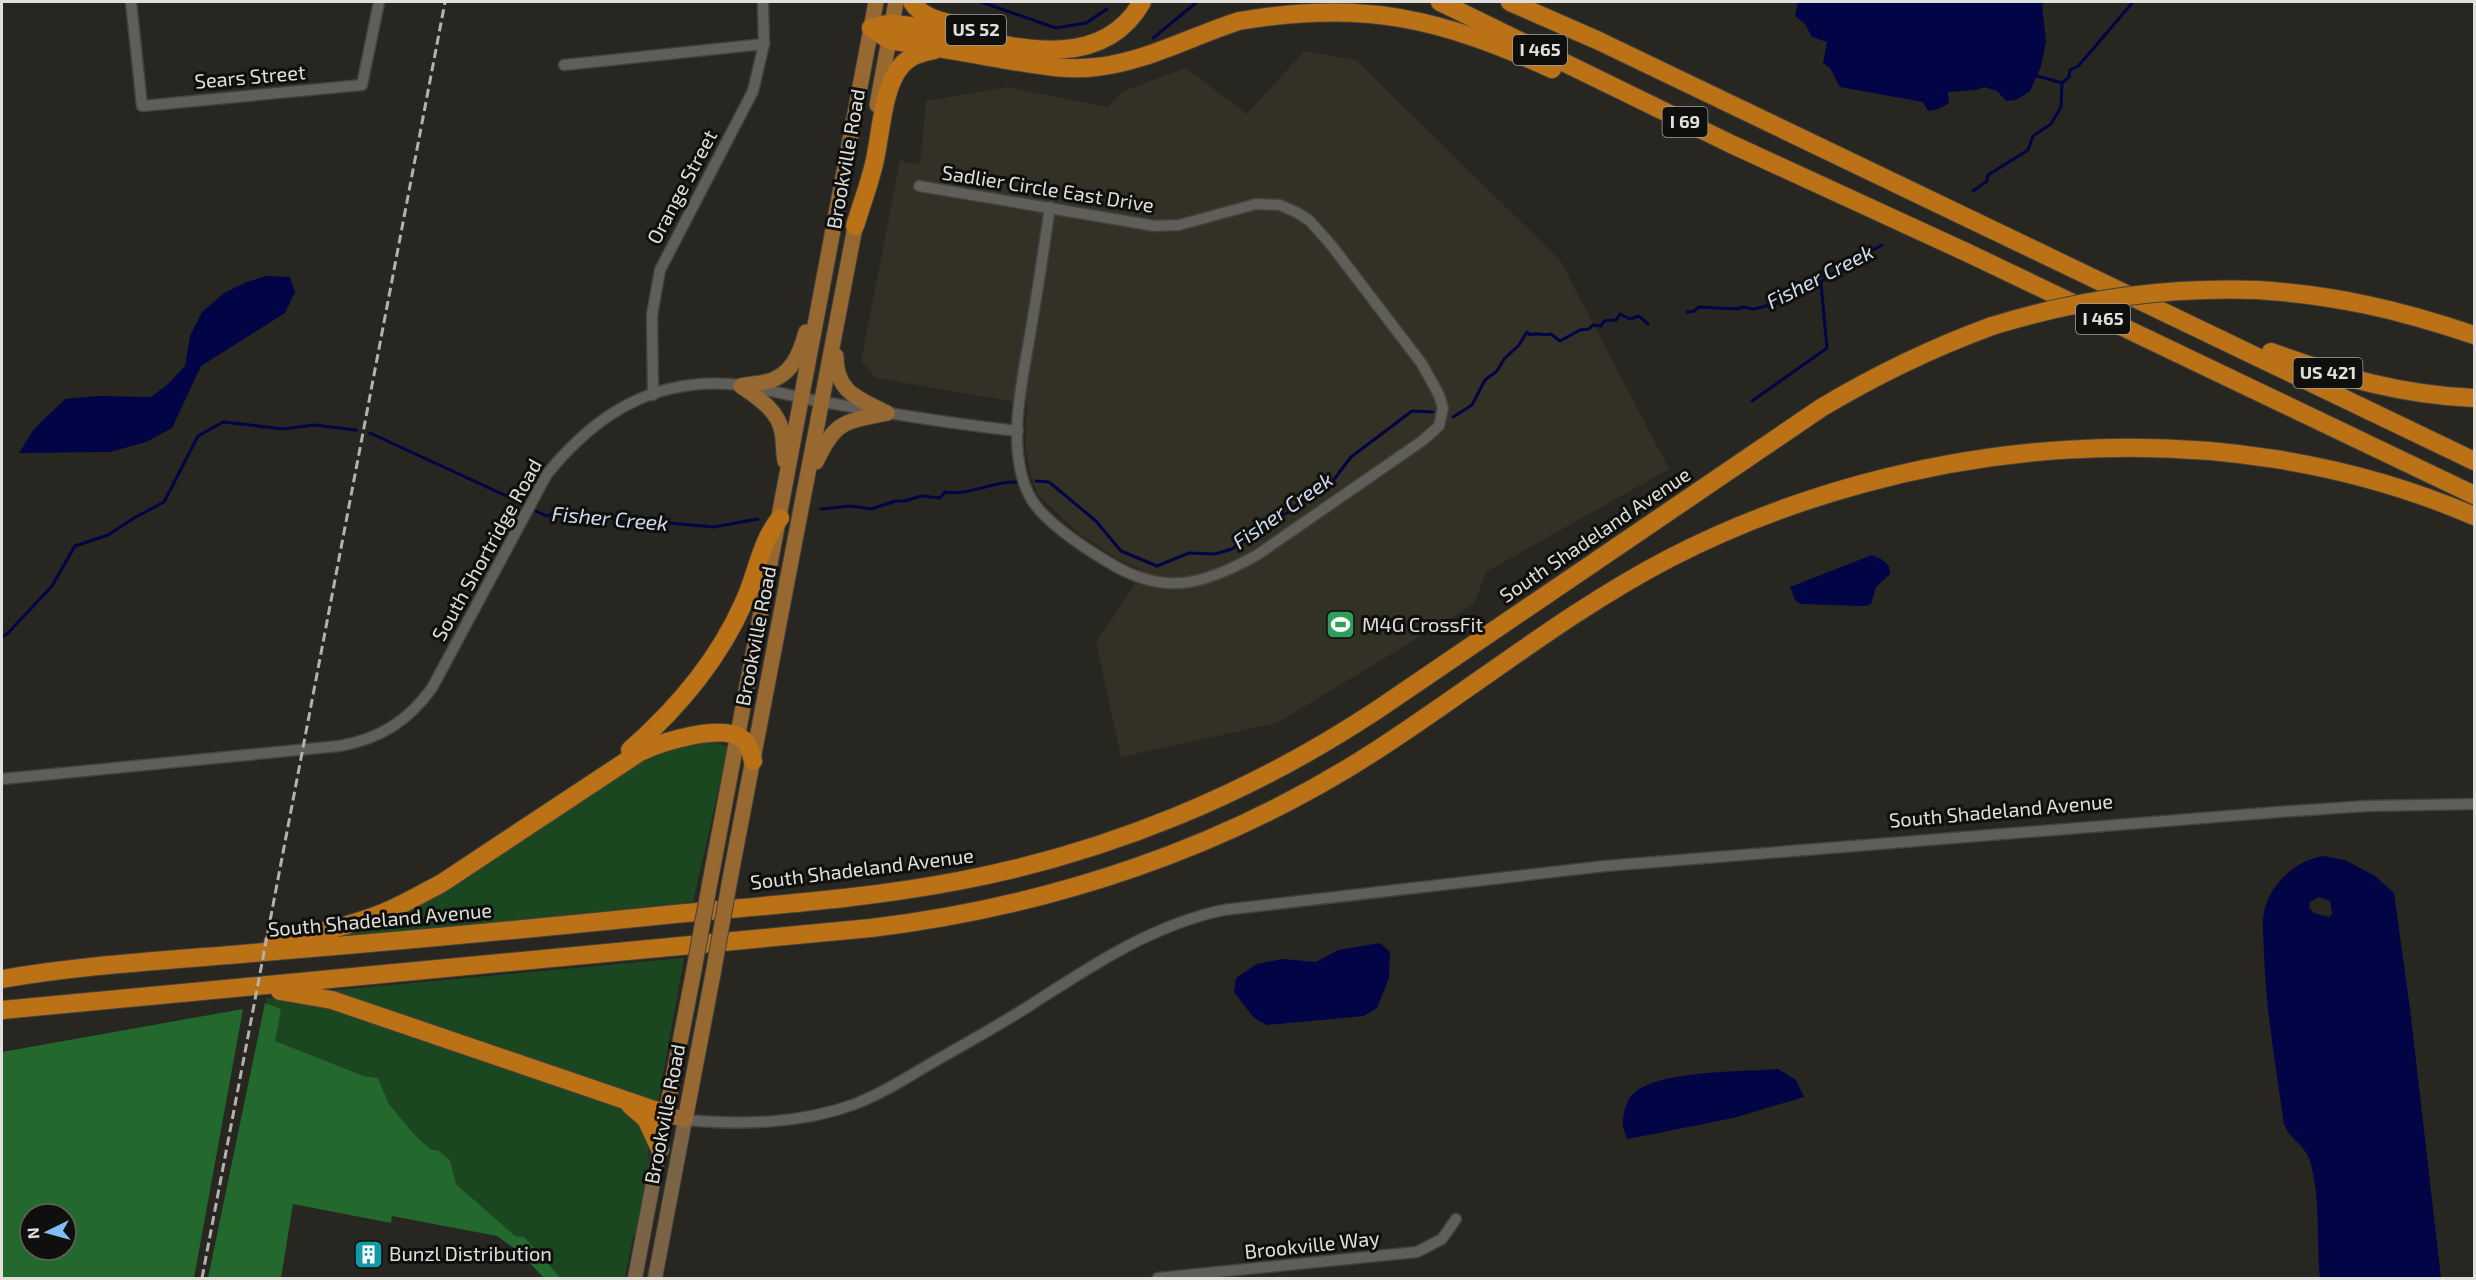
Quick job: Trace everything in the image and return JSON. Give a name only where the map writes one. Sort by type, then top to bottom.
[{"type":"highway","name":"US 52","points":[[912,2],[921,13],[934,20],[1005,35],[1047,49],[1074,49],[1104,38],[1123,25],[1142,2]]},
{"type":"highway","name":"I 465","points":[[1440,2],[1639,100]]},
{"type":"highway","name":"I 465","points":[[1510,2],[1599,41],[2475,461]]},
{"type":"highway","points":[[1538,2],[1599,41]]},
{"type":"highway","points":[[891,32],[946,49],[1051,67],[1098,67],[1123,62],[1238,21],[1287,9],[1329,3],[1370,4],[1442,21],[1558,72],[1639,100]]},
{"type":"highway","points":[[872,28],[1047,49]]},
{"type":"highway","points":[[855,226],[874,164],[894,76],[901,66],[916,55],[946,49]]},
{"type":"highway","name":"I 69","points":[[1639,100],[1731,144]]},
{"type":"highway","name":"I 465","points":[[1731,144],[1957,248],[2475,495]]},
{"type":"highway","name":"South Shadeland Avenue","points":[[2,979],[64,970],[554,926],[900,891],[997,873],[1116,839],[1207,804],[1306,754],[1371,714],[1821,408],[1894,367],[1945,343],[1992,326],[2064,306],[2114,297],[2197,290],[2295,292],[2375,305],[2475,335]]},
{"type":"highway","name":"US 421","points":[[2187,322],[2313,369],[2350,379],[2411,392],[2475,398]]},
{"type":"highway","points":[[2,1010],[890,926],[997,908],[1086,884],[1206,841],[1272,810],[1321,783],[1384,745],[1598,599],[1697,545],[1801,502],[1925,468],[2013,454],[2078,449],[2203,452],[2282,462],[2354,476],[2427,497],[2475,516]]},
{"type":"highway","points":[[596,781],[670,713],[709,664],[738,615],[768,533],[780,518]]},
{"type":"highway","points":[[186,959],[318,933],[387,911],[442,883],[640,752],[673,739],[709,733],[737,736],[746,742],[753,761]]},
{"type":"highway","points":[[200,990],[285,991],[332,1000],[666,1114]]},
{"type":"highway","points":[[624,1100],[646,1119],[660,1149]]},
{"type":"main road","name":"Brookville Road","points":[[635,1278],[876,2]]},
{"type":"main road","name":"Brookville Road","points":[[655,1278],[896,2]]},
{"type":"main road","points":[[741,386],[766,382],[787,371],[801,349],[821,300]]},
{"type":"main road","points":[[835,328],[836,365],[841,384],[853,395],[887,413]]},
{"type":"main road","points":[[741,386],[771,409],[779,420],[787,474]]},
{"type":"main road","points":[[807,482],[826,441],[834,431],[847,422],[887,413]]},
{"type":"main road","points":[[666,1114],[685,1120]]},
{"type":"street","name":"Sears Street","points":[[131,2],[142,105],[362,84],[379,2]]},
{"type":"street","name":"Orange Street","points":[[653,395],[652,315],[660,270],[753,91],[764,44],[762,2]]},
{"type":"street","points":[[564,65],[764,44]]},
{"type":"street","name":"Sadlier Circle East Drive","points":[[919,186],[1162,226],[1192,222],[1248,205],[1276,205],[1302,215],[1332,246],[1422,364],[1441,399],[1442,417],[1439,426],[1429,437],[1257,555],[1221,573],[1178,583],[1147,581],[1127,574],[1084,547],[1045,515],[1030,498],[1026,489],[1020,465],[1017,431]]},
{"type":"street","points":[[1017,431],[1050,207]]},
{"type":"street","name":"South Shortridge Road","points":[[2,779],[339,746],[377,736],[395,727],[410,715],[432,688],[547,474],[569,446],[596,423],[628,404],[653,395],[692,386],[741,386],[887,413],[1017,431]]},
{"type":"street","name":"South Shadeland Avenue","points":[[685,1120],[721,1122],[788,1120],[855,1104],[900,1082],[1137,939],[1185,920],[1233,908],[1615,866],[2278,812],[2367,806],[2475,804]]},
{"type":"street","name":"Brookville Way","points":[[1158,1278],[1417,1252],[1442,1239],[1456,1220]]},
{"type":"shaded area","points":[[1798,2],[2044,2],[2042,6],[2046,41],[2041,66],[2030,91],[2016,100],[2006,101],[1997,91],[1984,87],[1976,90],[1948,92],[1949,103],[1939,109],[1928,111],[1923,102],[1840,87],[1830,68],[1823,63],[1827,42],[1812,37],[1805,24],[1795,16]]},
{"type":"shaded area","points":[[1304,51],[1356,60],[1560,260],[1669,469],[1486,572],[1474,604],[1277,723],[1121,757],[1096,642],[1144,571],[1118,559],[1077,532],[1038,495],[1030,472],[1025,442],[1027,404],[876,378],[861,361],[900,161],[920,164],[926,101],[1006,87],[1108,107],[1121,92],[1186,68],[1247,114]]},
{"type":"shaded area","points":[[266,276],[290,277],[295,292],[285,313],[201,366],[172,428],[146,442],[110,452],[19,453],[34,429],[65,399],[98,396],[151,397],[167,385],[185,366],[190,336],[202,312],[224,293]]},
{"type":"shaded area","points":[[1872,555],[1889,566],[1890,574],[1876,587],[1871,604],[1864,606],[1801,604],[1795,600],[1790,587]]},
{"type":"shaded area","points":[[2323,856],[2345,860],[2375,876],[2394,893],[2410,1009],[2441,1278],[2320,1278],[2316,1190],[2310,1161],[2284,1124],[2269,1018],[2263,931],[2265,908],[2273,889],[2295,867]],"holes":[[[2319,897],[2330,901],[2332,914],[2329,917],[2314,913],[2309,908],[2310,902]]]},
{"type":"shaded area","points":[[1380,943],[1390,952],[1389,978],[1377,1008],[1364,1016],[1267,1025],[1254,1018],[1234,992],[1236,978],[1257,964],[1283,959],[1316,962],[1338,950]]},
{"type":"shaded area","points":[[1778,1069],[1796,1080],[1804,1097],[1733,1118],[1628,1139],[1623,1120],[1628,1102],[1632,1094],[1646,1085],[1682,1076]]},
{"type":"green space","points":[[716,742],[728,747],[693,902],[314,942],[410,908],[469,876],[643,760],[678,746]]},
{"type":"green space","points":[[684,958],[658,1102],[326,991]]},
{"type":"green space","points":[[266,998],[284,999],[354,1013],[621,1108],[642,1127],[649,1150],[645,1195],[637,1235],[633,1236],[625,1278],[561,1278],[540,1253],[515,1236],[456,1184],[450,1160],[439,1151],[430,1149],[415,1135],[389,1104],[378,1078],[364,1076],[275,1041]]},
{"type":"green space","points":[[265,1003],[281,1009],[275,1041],[364,1076],[378,1078],[389,1104],[415,1135],[430,1149],[439,1151],[450,1160],[456,1184],[515,1236],[524,1237],[561,1278],[544,1278],[518,1251],[497,1236],[392,1216],[391,1223],[293,1204],[281,1278],[208,1278]]},
{"type":"green space","points":[[243,1009],[194,1278],[2,1278],[2,1052]]},
{"type":"waterway","points":[[981,2],[1056,28],[1086,23],[1107,9]]},
{"type":"waterway","points":[[1153,38],[1197,2]]},
{"type":"waterway","name":"Fisher Creek","points":[[1973,191],[1987,181],[1988,175],[2028,150],[2033,136],[2051,124],[2061,107],[2062,83],[2069,77],[2070,70],[2078,66],[2133,2]]},
{"type":"waterway","points":[[2034,75],[2062,83]]},
{"type":"waterway","name":"Fisher Creek","points":[[1687,312],[1699,307],[1754,309],[1782,302],[1804,293],[1847,264],[1882,245]]},
{"type":"waterway","points":[[1752,401],[1827,348],[1821,283]]},
{"type":"waterway","name":"Fisher Creek","points":[[1453,417],[1472,405],[1485,380],[1497,371],[1527,332],[1530,335],[1551,334],[1560,341],[1580,330],[1589,329],[1593,325],[1601,326],[1604,321],[1616,320],[1620,314],[1630,319],[1639,316],[1648,324]]},
{"type":"waterway","name":"Fisher Creek","points":[[1036,481],[1049,482],[1096,521],[1121,551],[1157,566],[1189,553],[1215,554],[1232,549],[1249,538],[1261,525],[1291,511],[1306,495],[1317,492],[1332,482],[1351,457],[1412,411],[1433,412]]},
{"type":"waterway","name":"Fisher Creek","points":[[2,637],[52,586],[75,546],[108,535],[164,502],[198,436],[223,422],[283,429],[314,425],[356,430]]},
{"type":"waterway","name":"Fisher Creek","points":[[370,433],[526,505]]},
{"type":"waterway","name":"Fisher Creek","points":[[821,509],[851,506],[871,509],[921,496],[940,498],[945,492],[963,492],[1017,482]]},
{"type":"waterway","name":"Fisher Creek","points":[[531,509],[547,516],[561,512],[582,518],[611,518],[630,524],[646,521],[714,527],[758,519]]},
{"type":"railway","points":[[202,1278],[445,2]]},
{"type":"place","name":"M4G CrossFit","points":[[1341,625]]},
{"type":"place","name":"Bunzl Distribution","points":[[368,1254]]}]
